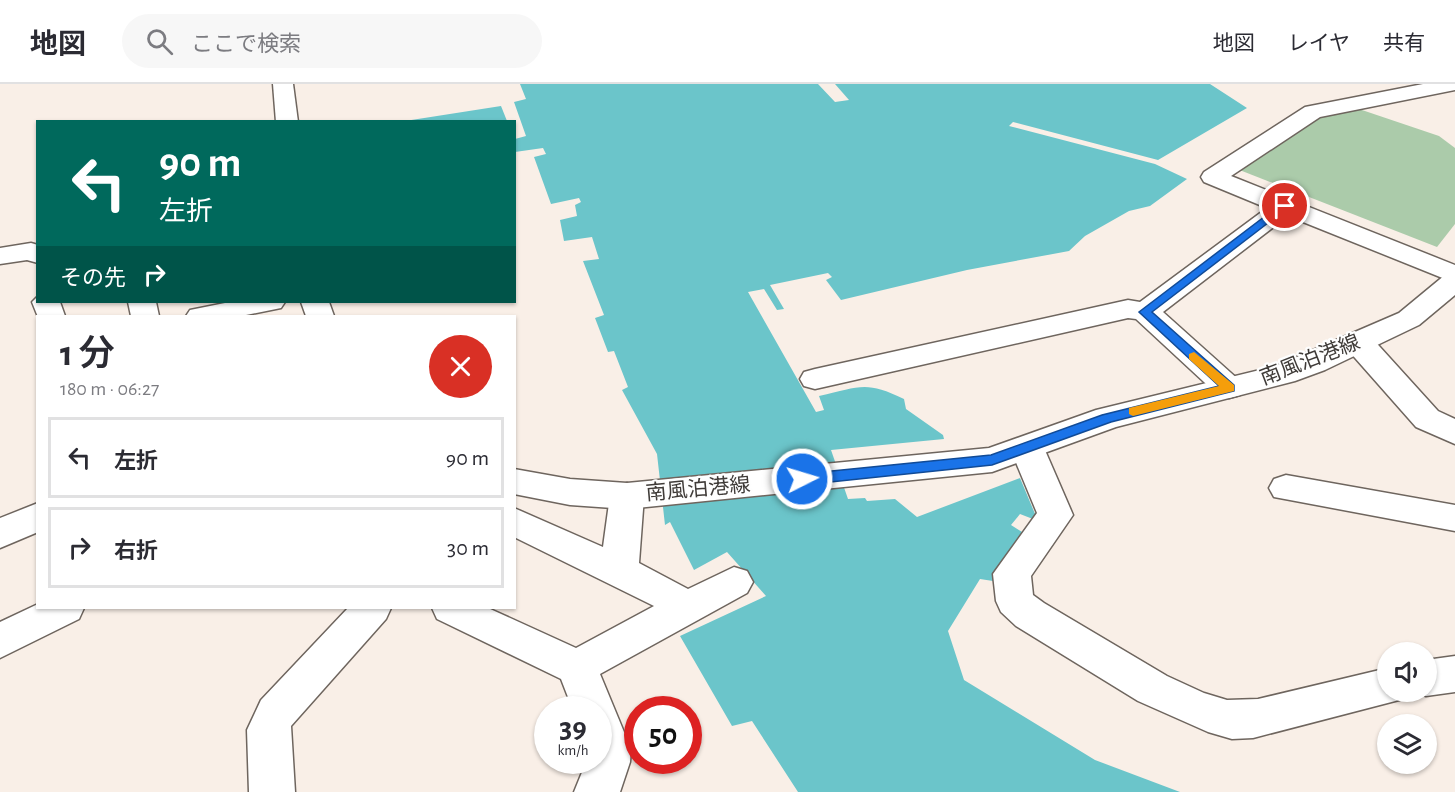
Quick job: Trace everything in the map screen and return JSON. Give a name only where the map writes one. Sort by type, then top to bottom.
[{"type":"street","points":[[283,84],[287,120]]},
{"type":"street","points":[[1455,84],[1313,112],[1213,177],[1455,275]]},
{"type":"street","points":[[1145,312],[1285,206]]},
{"type":"street","points":[[0,256],[30,251],[36,254]]},
{"type":"street","name":"南風泊港線","points":[[516,482],[548,490],[592,496],[636,495],[992,460],[1107,418],[1284,374],[1410,319],[1448,293]]},
{"type":"street","points":[[206,315],[266,303]]},
{"type":"street","points":[[815,379],[1128,309],[1145,312],[1229,388]]},
{"type":"street","points":[[1359,343],[1427,418],[1455,434]]},
{"type":"street","points":[[1027,448],[1055,515],[1012,574],[1015,601],[1036,619],[1155,689],[1186,705],[1229,719],[1250,720],[1377,689]]},
{"type":"street","points":[[1286,488],[1455,518]]},
{"type":"street","points":[[619,571],[636,495]]},
{"type":"street","points":[[0,534],[36,517]]},
{"type":"street","points":[[516,522],[648,584],[687,607]]},
{"type":"street","points":[[577,668],[734,582]]},
{"type":"street","points":[[0,641],[63,609]]},
{"type":"street","points":[[453,609],[577,668],[588,696]]},
{"type":"street","points":[[272,792],[268,730],[276,713],[359,611]]},
{"type":"street","points":[[1437,676],[1455,674]]},
{"type":"street","points":[[597,792],[605,774]]},
{"type":"green space","points":[[1359,109],[1439,136],[1455,148],[1455,224],[1437,247],[1237,169],[1313,119]]},
{"type":"water","points":[[520,84],[818,84],[835,102],[849,100],[835,84],[1210,84],[1247,108],[1158,160],[1013,122],[1009,126],[1155,164],[1187,179],[1150,206],[1129,211],[1085,236],[1069,251],[967,270],[841,300],[826,280],[832,277],[828,273],[770,285],[784,309],[777,310],[764,289],[748,292],[816,412],[824,410],[819,396],[854,388],[871,387],[904,399],[906,409],[943,435],[944,439],[831,450],[848,499],[865,498],[867,501],[895,499],[917,517],[1020,478],[1038,521],[1020,514],[1011,525],[1027,535],[993,581],[980,579],[948,631],[964,680],[1095,760],[1180,792],[798,792],[752,721],[732,726],[680,636],[766,596],[727,552],[694,570],[670,522],[665,525],[657,454],[622,390],[628,387],[614,351],[608,352],[595,318],[604,315],[583,261],[599,259],[592,237],[564,241],[560,220],[577,216],[575,205],[581,202],[579,198],[551,204],[534,157],[546,154],[543,148],[516,152],[516,139],[526,136],[514,102],[526,99]]},
{"type":"water","points":[[501,106],[507,120],[411,120]]},
{"type":"slow traffic","points":[[1133,411],[1229,388],[1194,356]]},
{"type":"route","points":[[802,479],[992,460],[1107,418],[1229,388],[1145,312],[1285,206]]}]
